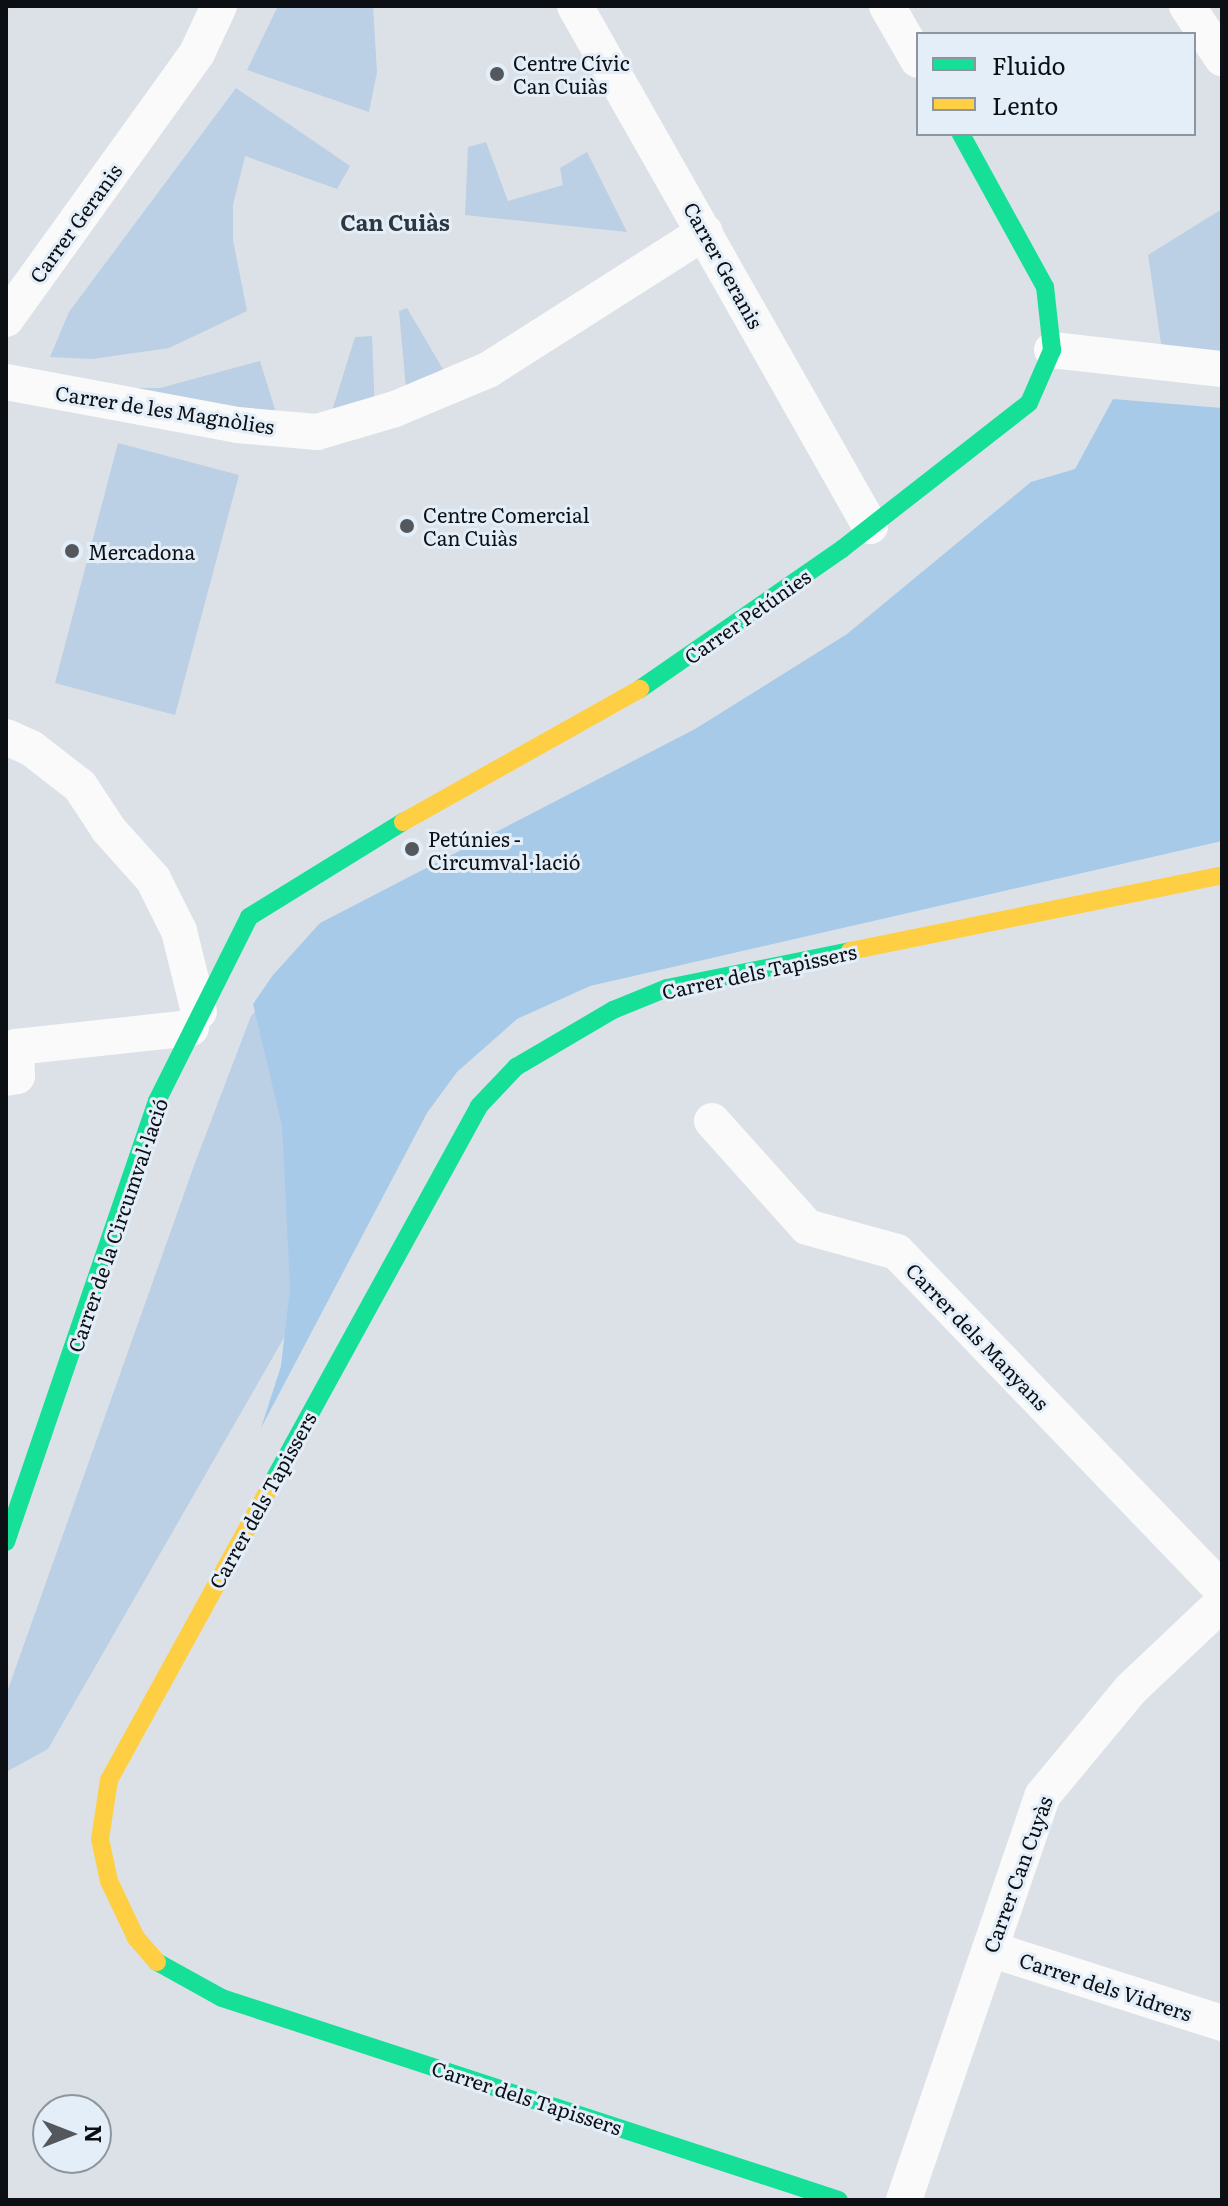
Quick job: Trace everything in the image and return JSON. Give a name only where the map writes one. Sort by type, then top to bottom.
[{"type":"street","name":"Carrer Geranis","points":[[6,319],[197,53],[219,6]]},
{"type":"street","name":"Carrer Geranis","points":[[575,6],[870,526]]},
{"type":"street","points":[[887,6],[916,57]]},
{"type":"street","points":[[1187,6],[1222,58]]},
{"type":"street","points":[[962,136],[1045,287],[1052,350],[1222,369]]},
{"type":"street","name":"Carrer de les Magnòlies","points":[[6,382],[237,425],[317,432],[395,409],[488,370],[705,232]]},
{"type":"street","name":"Carrer Petúnies","points":[[249,917],[395,826],[617,705],[870,526],[1029,403],[1052,350]]},
{"type":"street","points":[[6,737],[31,748],[80,786],[109,830],[153,879],[184,945],[195,1020],[16,1047],[17,1076],[6,1078]]},
{"type":"street","name":"Carrer dels Tapissers","points":[[839,2200],[222,1998],[162,1968],[136,1938],[109,1881],[100,1839],[109,1780],[479,1106],[516,1067],[613,1010],[667,988],[1222,875]]},
{"type":"street","name":"Carrer de la Circumval·lació","points":[[6,1542],[157,1101],[249,917]]},
{"type":"street","name":"Carrer dels Manyans","points":[[712,1121],[807,1227],[897,1252],[1222,1590]]},
{"type":"street","name":"Carrer Can Cuyàs","points":[[904,2200],[1043,1795],[1131,1689],[1222,1603]]},
{"type":"street","name":"Carrer dels Vidrers","points":[[990,1949],[1222,2023]]},
{"type":"shaded area","points":[[278,6],[373,6],[377,72],[369,112],[247,70]]},
{"type":"shaded area","points":[[236,88],[350,166],[337,189],[245,156],[233,205],[233,240],[247,311],[169,348],[92,359],[50,357],[69,312]]},
{"type":"shaded area","points":[[486,142],[508,201],[563,185],[560,168],[587,152],[627,232],[465,215],[468,147]]},
{"type":"shaded area","points":[[1222,209],[1222,351],[1162,350],[1148,255]]},
{"type":"shaded area","points":[[407,308],[451,383],[407,400],[399,311]]},
{"type":"shaded area","points":[[372,336],[375,412],[331,414],[355,337]]},
{"type":"shaded area","points":[[260,361],[278,419],[76,388],[160,388]]},
{"type":"shaded area","points":[[1113,399],[1222,408],[1222,841],[590,986],[517,1019],[457,1072],[427,1113],[261,1428],[281,1366],[290,1288],[282,1126],[253,1004],[273,975],[320,923],[695,729],[847,634],[1031,482],[1075,469]]},
{"type":"shaded area","points":[[118,443],[239,475],[175,715],[55,683]]},
{"type":"shaded area","points":[[321,942],[480,996],[48,1749],[6,1772],[6,1695],[195,1163],[251,1016]]},
{"type":"traffic: fast","points":[[640,689],[842,549],[1029,403],[1052,350],[1045,287],[962,136]]},
{"type":"traffic: fast","points":[[6,1542],[157,1101],[249,917],[403,822]]},
{"type":"traffic: fast","points":[[272,1483],[479,1106],[516,1067],[613,1010],[667,988],[850,951]]},
{"type":"traffic: fast","points":[[157,1962],[222,1998],[839,2200]]},
{"type":"traffic: slow","points":[[403,822],[640,689]]},
{"type":"traffic: slow","points":[[850,951],[1222,875]]},
{"type":"traffic: slow","points":[[157,1962],[136,1938],[109,1881],[100,1839],[109,1780],[272,1483]]},
{"type":"place","name":"Centre Cívic Can Cuiàs","points":[[497,74]]},
{"type":"place","name":"Centre Comercial Can Cuiàs","points":[[407,526]]},
{"type":"place","name":"Mercadona","points":[[72,551]]},
{"type":"place","name":"Petúnies - Circumval·lació","points":[[412,849]]},
{"type":"district","name":"Can Cuiàs","points":[[395,222]]}]
